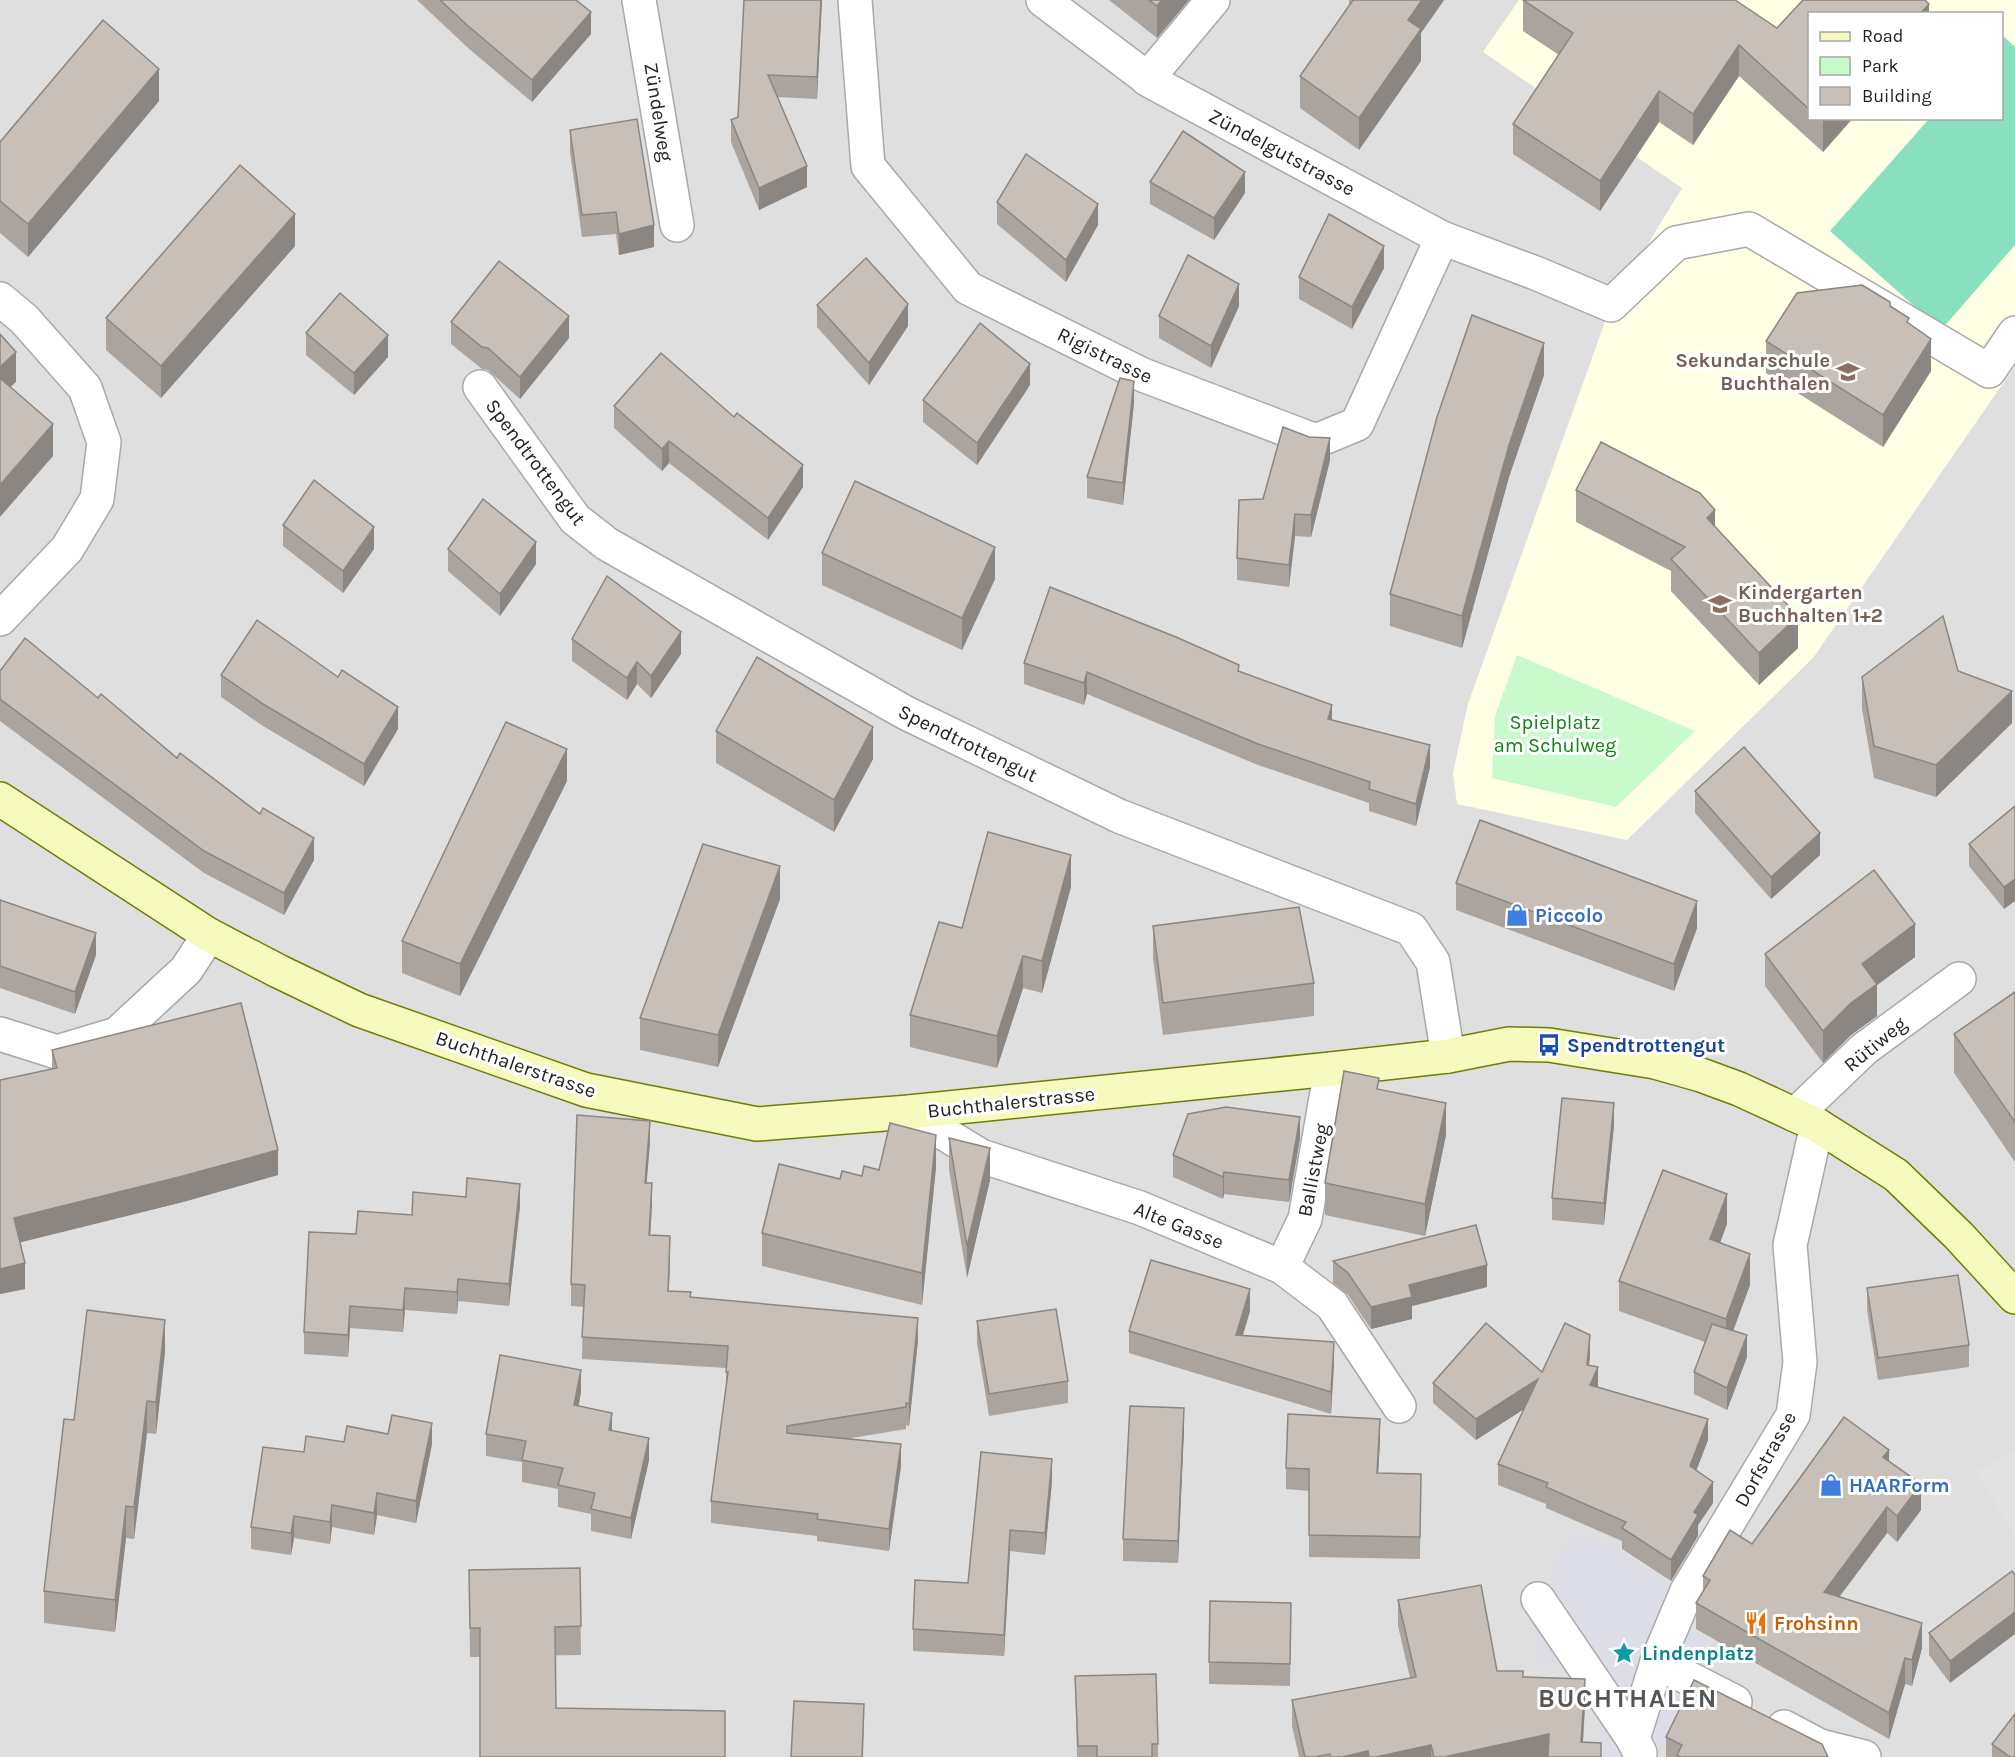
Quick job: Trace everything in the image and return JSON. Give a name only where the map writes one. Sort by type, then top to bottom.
[{"type":"street","name":"Zündelweg","points":[[639,0],[677,225]]},
{"type":"street","name":"Rigistrasse","points":[[855,0],[867,166],[968,288],[1143,375],[1316,441],[1357,424],[1442,238]]},
{"type":"street","name":"Zündelgutstrasse","points":[[1043,0],[1147,79],[1442,238],[1539,274],[1611,305],[1676,243],[1749,229],[1989,371],[2015,333]]},
{"type":"street","points":[[1147,79],[1214,0]]},
{"type":"street","points":[[0,299],[24,319],[85,388],[104,442],[97,499],[67,549],[0,619]]},
{"type":"street","name":"Spendtrottengut","points":[[480,387],[575,519],[607,544],[906,713],[1109,811],[1411,929],[1433,962],[1448,1056]]},
{"type":"street","name":"Buchthalerstrasse","points":[[0,799],[209,935],[359,1010],[586,1090],[757,1124],[909,1112],[1331,1069],[1448,1056],[1509,1044],[1549,1045],[1655,1062],[1739,1089],[1806,1120],[1896,1175],[1959,1236],[2015,1297]]},
{"type":"street","points":[[0,1034],[57,1052],[117,1034],[186,970],[209,935]]},
{"type":"street","name":"Rütiweg","points":[[1806,1120],[1864,1049],[1959,979]]},
{"type":"street","name":"Ballistweg","points":[[1282,1267],[1305,1220],[1331,1069]]},
{"type":"street","name":"Alte Gasse","points":[[909,1112],[981,1156],[1140,1208],[1282,1267],[1332,1305],[1399,1406]]},
{"type":"street","name":"Dorfstrasse","points":[[1638,1748],[1657,1662],[1687,1591],[1793,1415],[1800,1362],[1790,1245],[1806,1120]]},
{"type":"street","points":[[1538,1599],[1638,1748]]},
{"type":"street","points":[[1657,1662],[1820,1746],[1864,1757]]},
{"type":"shaded area","points":[[0,0],[2015,0],[2015,1757],[0,1757]]},
{"type":"shaded area","points":[[1519,0],[2015,0],[2015,366],[1813,658],[1627,840],[1457,804],[1453,773],[1468,704],[1611,305],[1682,188],[1483,52]]},
{"type":"shaded area","points":[[2015,1450],[2015,1537],[1977,1472]]},
{"type":"shaded area","name":"Lindenplatz","points":[[1573,1532],[1620,1551],[1664,1580],[1706,1600],[1689,1629],[1717,1643],[1660,1752],[1641,1757],[1600,1757],[1592,1668],[1537,1662],[1538,1599]]},
{"type":"green space","points":[[2003,36],[2015,47],[2015,245],[1941,330],[1830,231],[1928,120],[2003,120]]},
{"type":"green space","name":"Spielplatz am Schulweg","points":[[1517,655],[1695,731],[1616,807],[1492,778],[1495,716]]},
{"type":"building","points":[[440,0],[576,0],[591,12],[532,80]]},
{"type":"building","points":[[744,0],[821,0],[817,77],[768,75],[807,166],[759,188],[731,120],[738,117]]},
{"type":"building","points":[[1149,0],[1162,0],[1157,6]]},
{"type":"building","points":[[1353,0],[1422,0],[1408,20],[1421,29],[1359,118],[1300,76]]},
{"type":"building","points":[[1523,0],[1735,0],[1777,28],[1803,0],[1925,0],[1929,4],[1922,12],[1808,12],[1808,108],[1739,45],[1693,114],[1659,91],[1600,181],[1513,124],[1573,33]]},
{"type":"building","points":[[103,20],[159,69],[28,224],[0,201],[0,142]]},
{"type":"building","points":[[637,119],[654,225],[619,234],[616,212],[582,215],[570,130]]},
{"type":"building","points":[[1183,131],[1245,172],[1214,218],[1150,182]]},
{"type":"building","points":[[1026,154],[1098,204],[1066,260],[997,202]]},
{"type":"building","points":[[240,165],[295,214],[161,366],[106,318]]},
{"type":"building","points":[[1329,214],[1384,246],[1352,307],[1299,277]]},
{"type":"building","points":[[1188,255],[1239,284],[1211,346],[1159,316]]},
{"type":"building","points":[[866,258],[908,304],[869,363],[817,305]]},
{"type":"building","points":[[499,261],[569,316],[520,377],[488,348],[482,347],[451,322]]},
{"type":"building","name":"Sekundarschule Buchthalen","points":[[1862,285],[1890,302],[1890,306],[1909,318],[1907,322],[1931,339],[1883,415],[1766,341],[1797,293]]},
{"type":"building","points":[[340,293],[388,335],[354,373],[306,333]]},
{"type":"building","points":[[1472,315],[1544,343],[1509,445],[1462,616],[1390,594],[1437,417]]},
{"type":"building","points":[[980,323],[1030,364],[977,443],[923,400]]},
{"type":"building","points":[[0,334],[16,352],[0,367]]},
{"type":"building","points":[[661,353],[734,417],[737,413],[803,465],[768,518],[669,441],[662,449],[614,406]]},
{"type":"building","points":[[0,378],[53,424],[0,485]]},
{"type":"building","points":[[1120,378],[1134,381],[1123,483],[1087,477]]},
{"type":"building","points":[[1283,427],[1309,437],[1330,438],[1311,515],[1295,514],[1289,565],[1237,558],[1239,500],[1263,499]]},
{"type":"building","points":[[1601,442],[1700,493],[1715,510],[1707,518],[1798,616],[1759,653],[1671,559],[1685,547],[1576,490]]},
{"type":"building","points":[[314,480],[374,527],[343,571],[283,525]]},
{"type":"building","points":[[855,481],[995,547],[962,618],[822,553]]},
{"type":"building","points":[[483,499],[536,542],[500,594],[448,549]]},
{"type":"building","points":[[607,576],[681,632],[651,676],[637,662],[627,678],[572,639]]},
{"type":"building","points":[[1050,587],[1176,637],[1239,665],[1238,671],[1332,705],[1328,719],[1430,745],[1416,804],[1369,789],[1370,782],[1258,744],[1087,672],[1084,683],[1024,663]]},
{"type":"building","points":[[1943,616],[1958,671],[2012,691],[1936,765],[1874,746],[1862,677]]},
{"type":"building","points":[[257,620],[338,677],[342,670],[398,707],[364,764],[263,704],[221,675]]},
{"type":"building","points":[[25,638],[98,698],[101,694],[177,758],[180,753],[260,814],[263,808],[314,838],[284,893],[204,851],[0,699],[0,671]]},
{"type":"building","points":[[757,657],[873,727],[834,800],[716,731]]},
{"type":"building","points":[[506,722],[567,749],[460,964],[402,941]]},
{"type":"building","points":[[1744,747],[1820,833],[1771,877],[1695,791]]},
{"type":"building","points":[[2015,806],[2015,879],[2004,887],[1969,844]]},
{"type":"building","points":[[1480,820],[1697,901],[1674,964],[1456,883]]},
{"type":"building","points":[[988,832],[1071,855],[1042,961],[1023,956],[997,1036],[910,1015],[939,922],[962,928]]},
{"type":"building","points":[[703,844],[780,866],[718,1035],[640,1018]]},
{"type":"building","points":[[1874,870],[1915,924],[1862,964],[1877,984],[1851,1003],[1823,1031],[1765,954]]},
{"type":"building","points":[[0,900],[96,933],[75,992],[0,966]]},
{"type":"building","points":[[1299,907],[1314,983],[1163,1003],[1153,926]]},
{"type":"building","points":[[2015,992],[2015,1122],[1954,1034]]},
{"type":"building","points":[[241,1003],[278,1150],[14,1218],[25,1263],[0,1269],[0,1080],[57,1068],[52,1050]]},
{"type":"building","points":[[1344,1071],[1379,1078],[1377,1089],[1446,1103],[1425,1204],[1325,1183]]},
{"type":"building","points":[[1562,1098],[1614,1103],[1604,1203],[1552,1198]]},
{"type":"building","points":[[1226,1107],[1300,1117],[1289,1180],[1224,1172],[1223,1177],[1173,1155],[1188,1114]]},
{"type":"building","points":[[577,1115],[650,1121],[645,1183],[652,1183],[649,1235],[670,1236],[668,1291],[691,1292],[690,1297],[918,1318],[909,1404],[906,1403],[906,1407],[787,1426],[787,1433],[901,1444],[889,1529],[817,1519],[818,1514],[711,1501],[728,1372],[726,1372],[728,1346],[582,1337],[585,1285],[571,1284]]},
{"type":"building","points":[[890,1123],[936,1135],[922,1273],[762,1233],[779,1164],[840,1179],[842,1171],[862,1176],[864,1166],[879,1170]]},
{"type":"building","points":[[949,1138],[990,1148],[967,1246]]},
{"type":"building","points":[[1663,1170],[1727,1194],[1710,1239],[1750,1254],[1726,1319],[1619,1281]]},
{"type":"building","points":[[467,1178],[520,1184],[509,1284],[458,1279],[457,1292],[405,1288],[403,1310],[350,1306],[348,1335],[304,1332],[309,1232],[356,1234],[358,1211],[412,1215],[413,1192],[466,1197]]},
{"type":"building","points":[[1476,1225],[1487,1265],[1409,1285],[1412,1297],[1371,1307],[1348,1273],[1333,1261]]},
{"type":"building","points":[[1151,1260],[1250,1289],[1236,1335],[1334,1342],[1331,1392],[1129,1331]]},
{"type":"building","points":[[1958,1275],[1969,1345],[1878,1358],[1867,1288]]},
{"type":"building","points":[[1056,1309],[1068,1381],[989,1394],[977,1321]]},
{"type":"building","points":[[87,1310],[165,1320],[156,1402],[147,1401],[134,1507],[126,1506],[115,1600],[44,1591],[64,1419],[74,1420]]},
{"type":"building","points":[[1486,1323],[1542,1372],[1565,1323],[1590,1335],[1587,1365],[1598,1367],[1590,1385],[1708,1419],[1690,1466],[1713,1482],[1694,1512],[1698,1515],[1671,1560],[1622,1528],[1626,1522],[1546,1487],[1548,1483],[1498,1464],[1538,1379],[1476,1419],[1433,1383]]},
{"type":"building","points":[[1712,1324],[1747,1335],[1727,1388],[1694,1372]]},
{"type":"building","points":[[500,1355],[581,1370],[574,1405],[612,1413],[609,1430],[649,1438],[631,1518],[591,1509],[595,1493],[558,1485],[563,1468],[522,1460],[526,1441],[486,1434]]},
{"type":"building","points":[[1130,1406],[1184,1408],[1178,1541],[1123,1539]]},
{"type":"building","points":[[1288,1414],[1380,1419],[1377,1473],[1421,1474],[1420,1537],[1309,1535],[1309,1469],[1286,1468]]},
{"type":"building","points":[[392,1415],[432,1423],[416,1501],[377,1493],[374,1513],[332,1505],[330,1522],[294,1516],[291,1533],[251,1527],[263,1447],[304,1452],[306,1436],[344,1442],[347,1426],[388,1434]]},
{"type":"building","points":[[1844,1417],[1889,1450],[1883,1457],[1921,1484],[1897,1516],[1887,1507],[1824,1592],[1922,1623],[1912,1660],[1905,1658],[1889,1713],[1696,1603],[1710,1580],[1703,1576],[1730,1530],[1752,1544]]},
{"type":"building","points":[[981,1452],[1052,1459],[1045,1533],[1010,1530],[1004,1635],[913,1629],[915,1580],[968,1583]]},
{"type":"building","points":[[580,1568],[581,1626],[555,1627],[556,1708],[725,1711],[725,1757],[480,1757],[480,1628],[470,1628],[469,1570]]},
{"type":"building","points":[[2012,1571],[2015,1575],[2015,1612],[1950,1661],[1929,1633]]},
{"type":"building","points":[[1481,1585],[1497,1671],[1523,1671],[1523,1677],[1585,1679],[1581,1742],[1601,1743],[1601,1757],[1548,1757],[1549,1734],[1444,1757],[1434,1757],[1431,1745],[1376,1757],[1369,1757],[1368,1751],[1342,1757],[1331,1757],[1330,1754],[1305,1757],[1292,1700],[1416,1677],[1398,1600]]},
{"type":"building","points":[[1210,1601],[1291,1603],[1290,1664],[1209,1662]]},
{"type":"building","points":[[1156,1674],[1158,1744],[1152,1744],[1152,1757],[1097,1757],[1097,1746],[1078,1746],[1075,1676]]},
{"type":"building","points":[[1694,1680],[1822,1744],[1828,1757],[1681,1757],[1677,1755],[1682,1745],[1666,1737]]},
{"type":"building","points":[[794,1701],[864,1704],[862,1757],[791,1757]]},
{"type":"building","points":[[2015,1714],[2015,1757],[2010,1757],[1992,1744]]},
{"type":"place","name":"Sekundarschule Buchthalen","points":[[1848,372]]},
{"type":"place","name":"Kindergarten Buchhalten 1+2","points":[[1720,604]]},
{"type":"place","name":"Piccolo","points":[[1517,915]]},
{"type":"place","name":"Spendtrottengut","points":[[1549,1045]]},
{"type":"place","name":"HAARForm","points":[[1831,1485]]},
{"type":"place","name":"Frohsinn","points":[[1756,1623]]},
{"type":"place","name":"Lindenplatz","points":[[1624,1653]]},
{"type":"district","name":"BUCHTHALEN","points":[[1628,1698]]}]
